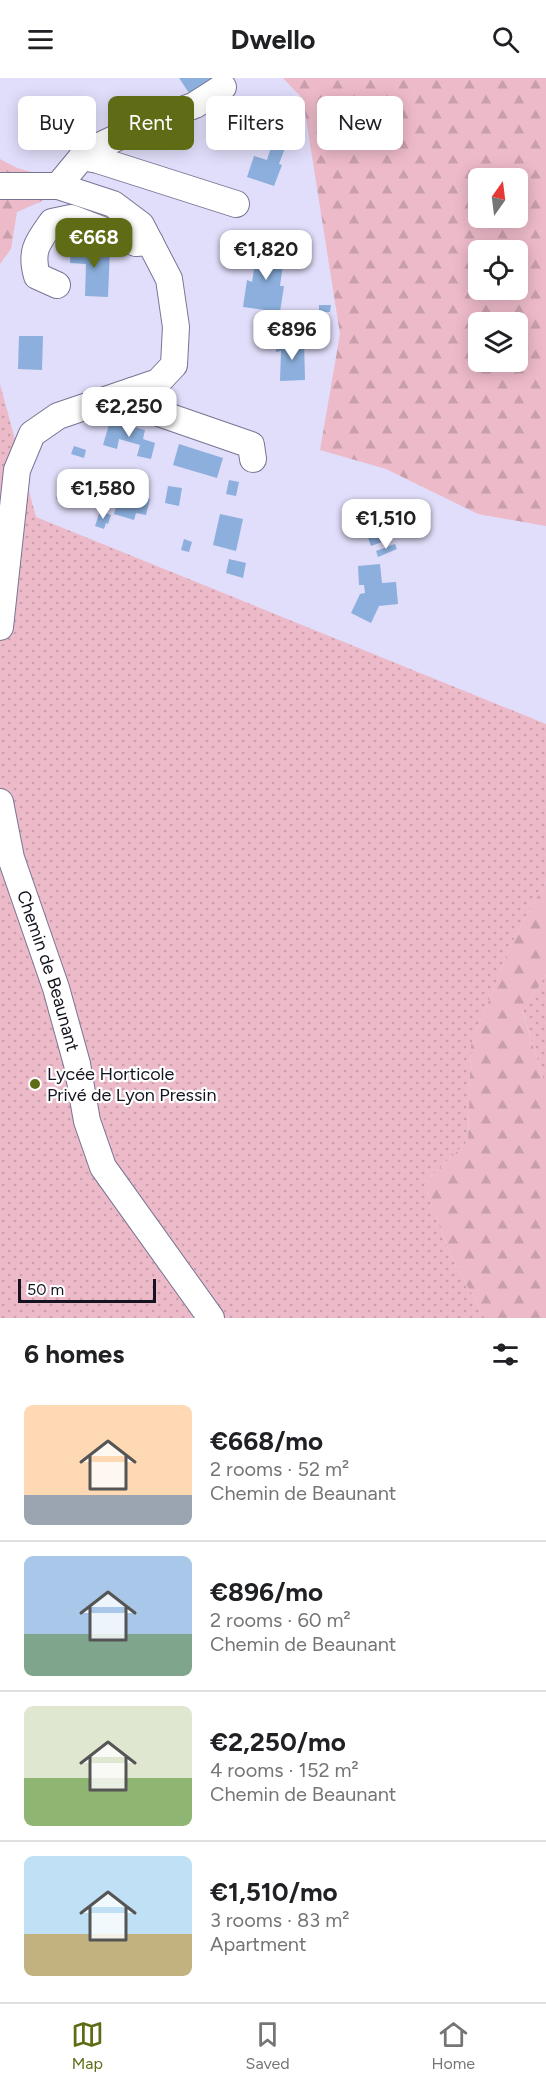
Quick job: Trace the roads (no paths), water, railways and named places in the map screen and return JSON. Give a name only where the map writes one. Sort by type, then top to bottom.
[{"type":"street","points":[[58,186],[82,157],[97,147],[146,124],[195,105],[223,87]]},
{"type":"street","points":[[82,157],[98,160],[236,204]]},
{"type":"street","points":[[0,186],[58,186],[113,204],[141,225],[169,279],[176,327],[174,365],[158,382],[58,416],[32,434],[17,470],[0,627]]},
{"type":"street","points":[[57,285],[37,276],[33,261],[39,240],[51,222],[71,218],[136,243],[150,242]]},
{"type":"street","points":[[132,391],[150,410],[251,445],[253,459]]},
{"type":"street","name":"Chemin de Beaunant","points":[[0,802],[11,858],[56,988],[77,1064],[87,1121],[103,1167],[211,1318]]},
{"type":"place","name":"Lycée Horticole Privé de Lyon Pressin","points":[[35,1084]]}]
